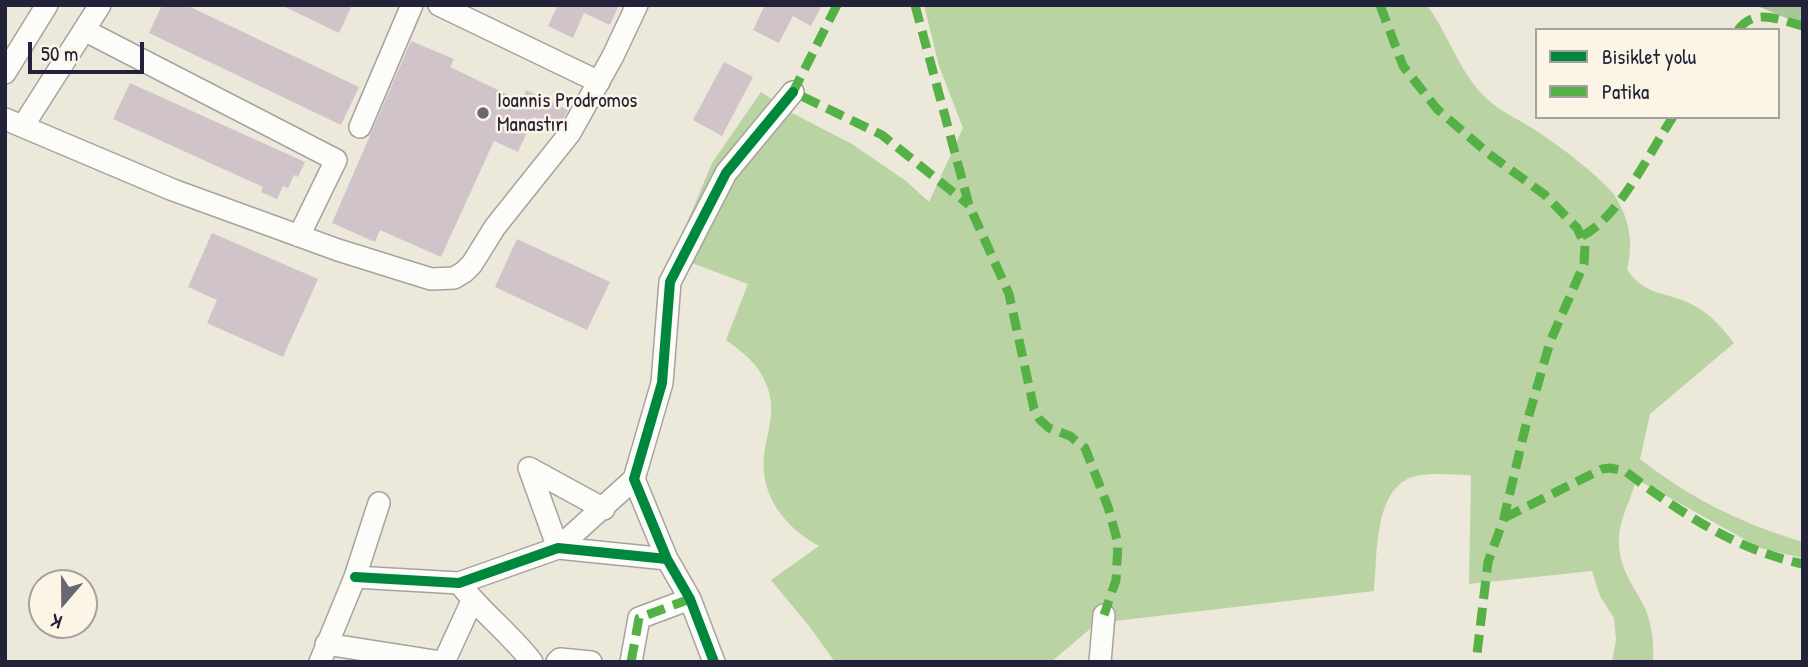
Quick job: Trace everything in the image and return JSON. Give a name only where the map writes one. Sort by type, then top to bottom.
[{"type":"street","points":[[5,73],[47,5]]},
{"type":"street","points":[[100,5],[14,123],[173,190],[299,236],[431,279],[454,278],[472,264],[495,227],[570,133],[637,5]]},
{"type":"street","points":[[360,127],[412,5]]},
{"type":"street","points":[[439,5],[599,82]]},
{"type":"street","points":[[84,30],[336,160],[299,236]]},
{"type":"street","points":[[355,577],[459,583],[558,548],[635,479],[662,383],[670,282],[726,173],[793,92]]},
{"type":"street","points":[[558,548],[529,468],[604,509]]},
{"type":"street","points":[[635,479],[667,559],[690,599],[714,662]]},
{"type":"street","points":[[379,503],[355,577],[323,653],[442,662],[472,601]]},
{"type":"street","points":[[558,548],[667,559]]},
{"type":"street","points":[[459,583],[472,601],[514,638],[532,662]]},
{"type":"street","points":[[631,662],[639,618],[690,599]]},
{"type":"street","points":[[1100,662],[1104,615]]},
{"type":"street","points":[[557,662],[560,659],[591,662]]},
{"type":"green space","points":[[924,5],[1427,5],[1461,64],[1484,96],[1567,153],[1613,193],[1629,230],[1627,269],[1633,278],[1649,289],[1699,309],[1716,322],[1734,343],[1650,414],[1640,459],[1697,498],[1759,527],[1803,542],[1803,558],[1760,548],[1636,479],[1619,534],[1620,552],[1624,569],[1647,614],[1652,634],[1653,662],[1612,662],[1616,640],[1614,618],[1600,596],[1592,571],[1469,584],[1471,475],[1423,475],[1402,482],[1385,507],[1380,524],[1374,591],[1097,623],[1051,662],[835,662],[771,580],[819,546],[784,518],[769,493],[764,464],[771,411],[768,389],[757,367],[726,340],[748,284],[673,256],[712,163],[761,92],[792,113],[852,144],[906,181],[929,202],[963,128],[939,66]]},
{"type":"green space","points":[[1755,5],[1803,5],[1803,25]]},
{"type":"building","points":[[162,5],[186,5],[359,87],[341,125],[149,33]]},
{"type":"building","points":[[281,5],[352,5],[339,33]]},
{"type":"building","points":[[558,5],[619,5],[610,25],[584,13],[573,38],[548,26]]},
{"type":"building","points":[[765,5],[822,5],[811,26],[793,16],[779,43],[753,30]]},
{"type":"building","points":[[411,41],[454,59],[450,67],[521,101],[526,90],[568,110],[557,129],[534,117],[518,152],[494,141],[441,257],[380,230],[375,242],[332,223]]},
{"type":"building","points":[[724,62],[753,77],[722,136],[693,120]]},
{"type":"building","points":[[130,83],[305,162],[298,177],[294,175],[288,188],[283,186],[277,199],[261,192],[263,187],[113,119]]},
{"type":"building","points":[[212,233],[318,279],[283,357],[207,323],[217,300],[188,287]]},
{"type":"building","points":[[517,239],[610,282],[587,330],[495,287]]},
{"type":"marked path","points":[[837,5],[793,92],[882,135],[969,205]]},
{"type":"marked path","points":[[915,5],[969,205],[1009,294],[1034,409],[1040,420],[1049,428],[1070,436],[1085,448],[1108,507],[1118,543],[1116,580],[1104,615]]},
{"type":"marked path","points":[[1380,5],[1403,66],[1437,109],[1489,154],[1545,195],[1577,228],[1585,245],[1584,264],[1550,342],[1525,429],[1504,518],[1488,562],[1476,662]]},
{"type":"marked path","points":[[1740,28],[1752,19],[1760,17],[1803,26]]},
{"type":"marked path","points":[[1582,236],[1609,215],[1672,119]]},
{"type":"marked path","points":[[1504,518],[1602,469],[1610,468],[1625,471],[1687,515],[1731,539],[1778,558],[1803,564]]},
{"type":"marked path","points":[[631,662],[639,618],[690,599]]},
{"type":"cycle path","points":[[714,662],[690,599],[667,559],[634,479],[662,383],[670,282],[726,173],[793,92]]},
{"type":"cycle path","points":[[355,577],[459,583],[558,548],[667,559]]},
{"type":"place","name":"Ioannis Prodromos Manastırı","points":[[483,113]]}]
